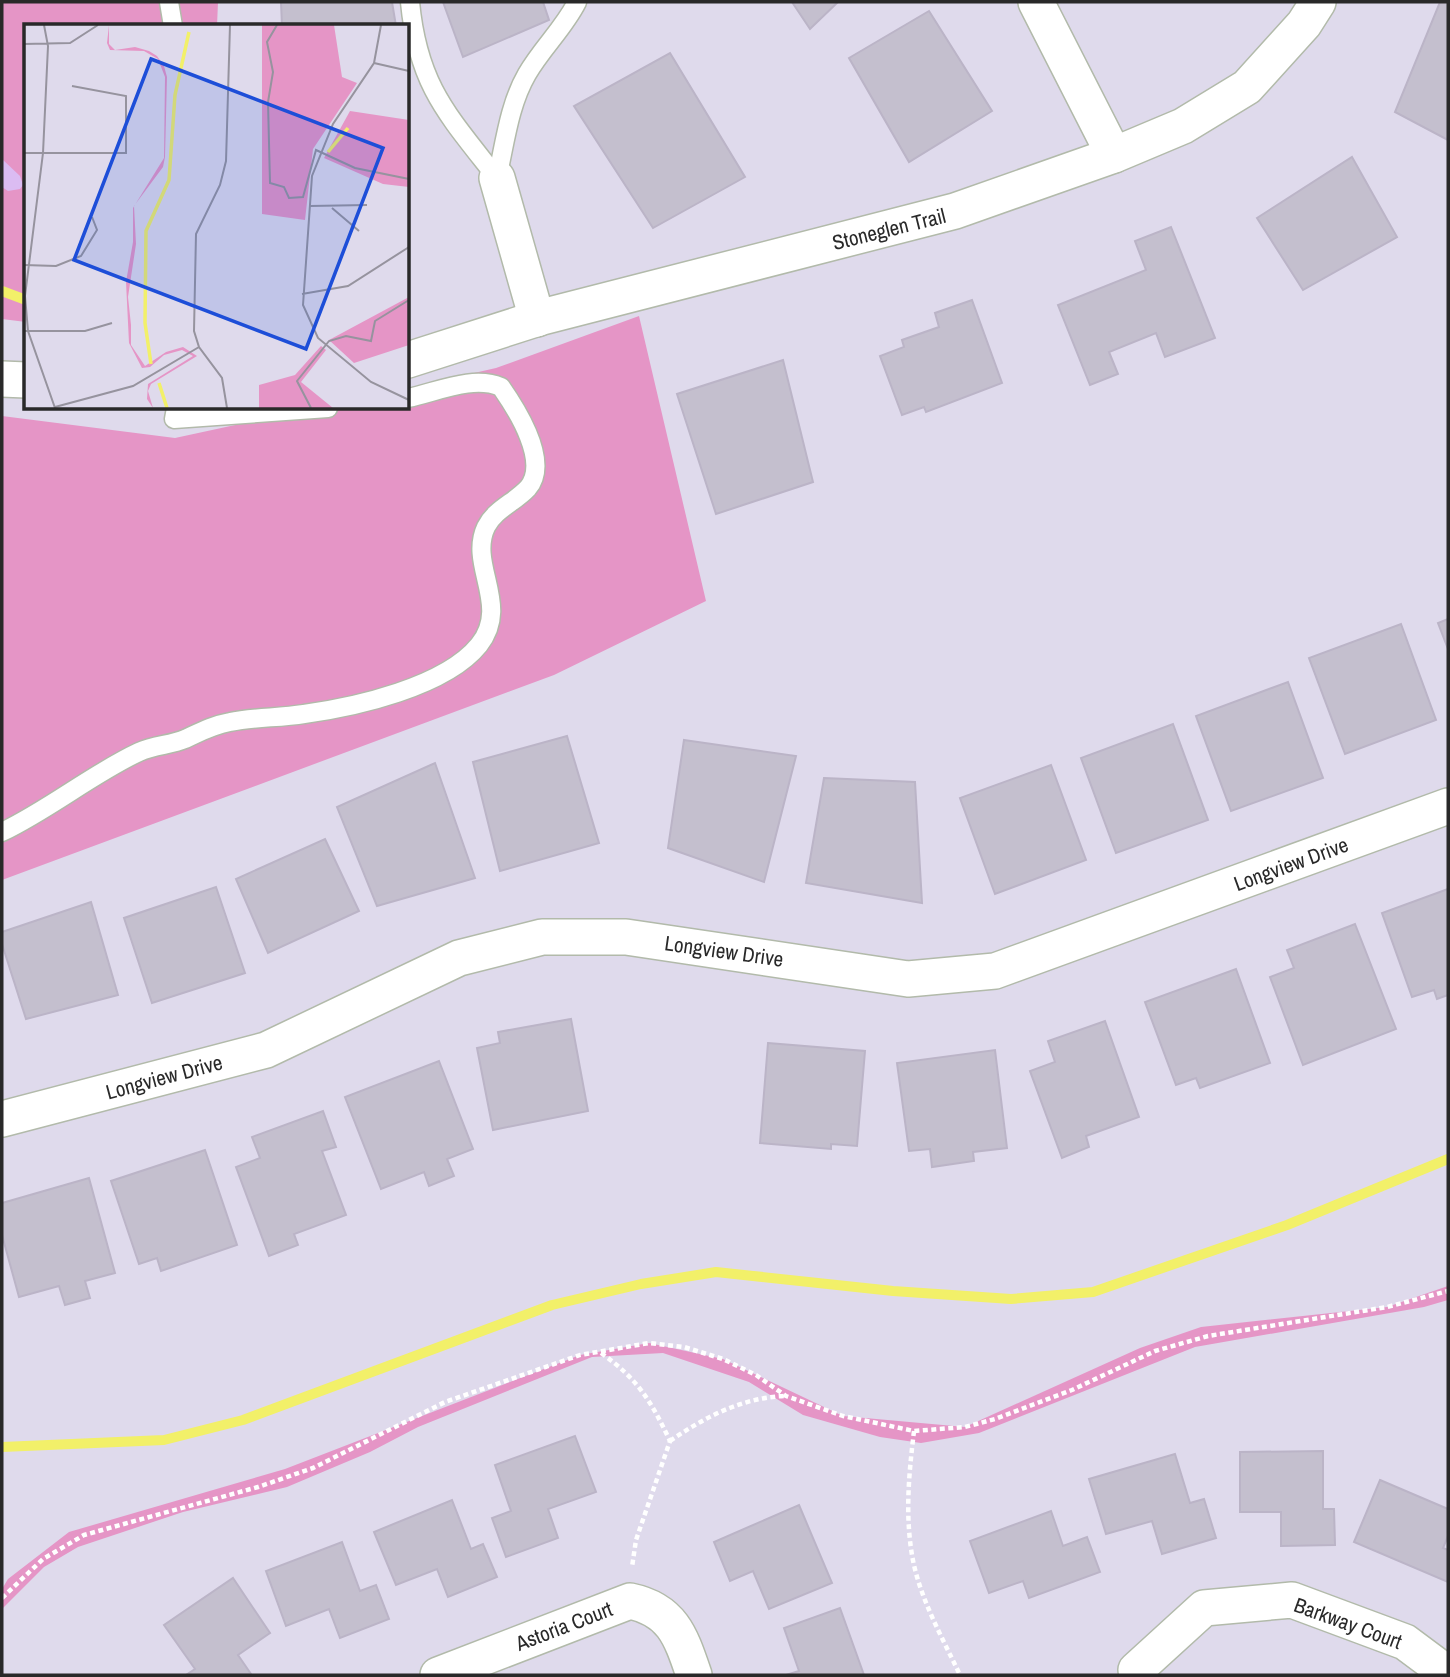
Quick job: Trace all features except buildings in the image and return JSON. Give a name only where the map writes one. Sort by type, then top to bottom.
[{"type":"street","points":[[1035,2],[1114,155]]},
{"type":"street","name":"Stoneglen Trail","points":[[410,358],[537,319],[955,212],[1114,155],[1183,126],[1247,87],[1304,24],[1318,2]]},
{"type":"street","points":[[497,178],[537,319]]},
{"type":"street","points":[[2,379],[24,380]]},
{"type":"street","name":"Longview Drive","points":[[2,1119],[266,1050],[459,958],[542,937],[626,937],[908,979],[995,971],[1448,806]]},
{"type":"street","name":"Barkway Court","points":[[1136,1670],[1204,1608],[1292,1600],[1405,1642],[1448,1674]]},
{"type":"street","name":"Astoria Court","points":[[438,1675],[630,1601],[652,1605],[672,1623],[694,1675]]},
{"type":"lane","points":[[169,2],[173,24]]},
{"type":"lane","points":[[410,2],[417,48],[434,95],[497,178]]},
{"type":"lane","points":[[497,178],[512,106],[525,77],[569,18],[577,2]]},
{"type":"lane","points":[[2,832],[140,751],[183,740],[205,728],[229,722],[301,715],[401,690],[442,673],[479,645],[493,613],[482,551],[483,533],[491,517],[528,487],[537,472],[534,451],[509,397],[501,387],[489,381],[410,398]]},
{"type":"lane","points":[[176,410],[174,419],[300,410]]},
{"type":"path","points":[[2,1598],[43,1559],[84,1535],[258,1487],[313,1468],[445,1402],[512,1377],[600,1352],[649,1343],[684,1348],[723,1359],[756,1375],[786,1396],[843,1416],[914,1431],[965,1427],[995,1419],[1072,1390],[1155,1351],[1208,1336],[1387,1307],[1448,1292]]},
{"type":"path","points":[[600,1352],[626,1371],[649,1398],[670,1441]]},
{"type":"path","points":[[630,1601],[636,1540],[670,1441],[704,1417],[759,1397],[786,1396]]},
{"type":"path","points":[[914,1431],[907,1494],[912,1557],[931,1614],[960,1675]]},
{"type":"shaded area","points":[[2,2],[218,2],[217,24],[24,24],[24,322],[2,319]]},
{"type":"shaded area","points":[[639,316],[706,601],[554,675],[2,880],[2,416],[175,438],[305,410],[410,410],[410,388],[496,368]]},
{"type":"shaded area","points":[[1448,1286],[1448,1300],[1424,1307],[1195,1347],[979,1433],[921,1443],[880,1437],[803,1415],[749,1382],[663,1353],[592,1357],[418,1427],[370,1452],[287,1487],[183,1512],[78,1547],[44,1567],[2,1609],[2,1589],[8,1579],[69,1532],[285,1469],[580,1355],[649,1343],[723,1359],[843,1416],[965,1427],[1140,1348],[1201,1327],[1387,1307]]},
{"type":"sand","points":[[2,159],[20,176],[23,185],[20,189],[8,191],[2,187]]},
{"type":"waterway","points":[[2,291],[24,299]]},
{"type":"waterway","points":[[2,1447],[164,1440],[243,1420],[552,1305],[641,1284],[716,1272],[893,1291],[1011,1299],[1093,1292],[1287,1225],[1448,1159]]}]
